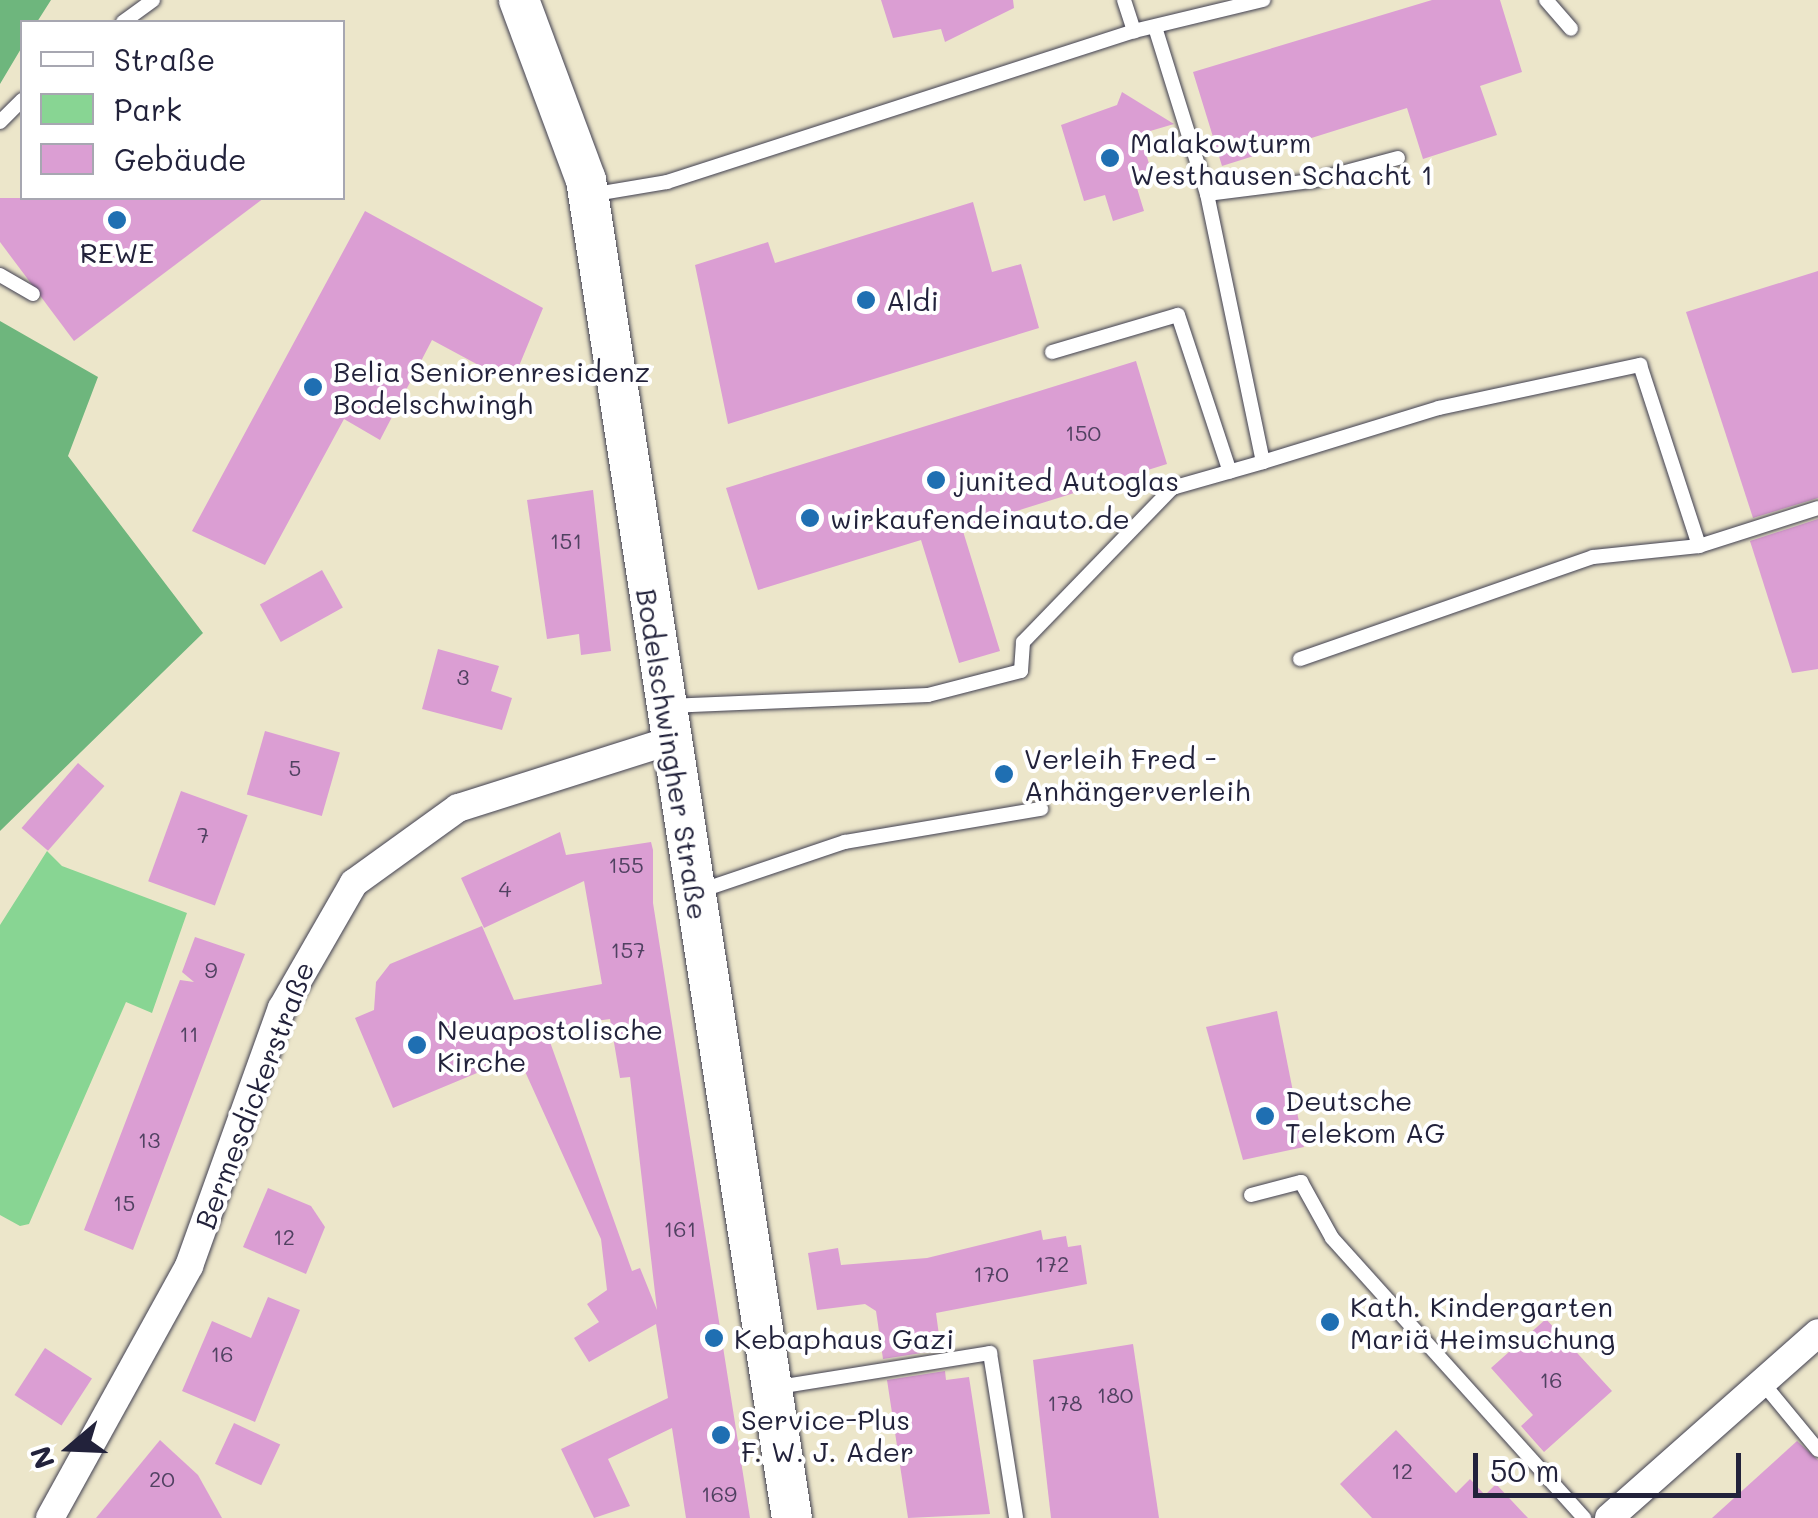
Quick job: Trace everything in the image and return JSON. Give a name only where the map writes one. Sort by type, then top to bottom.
[{"type":"street","name":"Bodelschwingher Straße","points":[[520,0],[570,117],[589,195],[792,1518]]},
{"type":"street","name":"Bermesdickerstraße","points":[[50,1518],[155,1336],[282,1008],[354,883],[458,808],[670,723]]},
{"type":"street","points":[[1608,1518],[1818,1333]]},
{"type":"lane","points":[[126,20],[153,0]]},
{"type":"lane","points":[[1124,0],[1134,30]]},
{"type":"lane","points":[[589,195],[666,182],[1134,30],[1156,30],[1262,0]]},
{"type":"lane","points":[[1546,0],[1571,29]]},
{"type":"lane","points":[[1156,30],[1207,194],[1263,462]]},
{"type":"lane","points":[[0,122],[20,102]]},
{"type":"lane","points":[[1207,194],[1312,181],[1398,158]]},
{"type":"lane","points":[[0,275],[33,294]]},
{"type":"lane","points":[[1052,352],[1178,315],[1230,472]]},
{"type":"lane","points":[[670,723],[928,695],[1020,671],[1022,642],[1172,488],[1439,408],[1640,364],[1699,546]]},
{"type":"lane","points":[[1300,658],[1594,557],[1699,546],[1818,508]]},
{"type":"lane","points":[[694,893],[845,842],[1041,809]]},
{"type":"lane","points":[[1251,1194],[1301,1182],[1332,1238],[1584,1518]]},
{"type":"lane","points":[[772,1388],[990,1353],[1016,1518]]},
{"type":"lane","points":[[1762,1382],[1818,1450]]},
{"type":"green space","points":[[0,0],[51,0],[38,20],[20,20],[20,50],[0,84]]},
{"type":"green space","points":[[0,321],[98,377],[68,456],[203,633],[0,831]]},
{"type":"green space","points":[[47,851],[62,866],[187,913],[152,1013],[126,1002],[29,1224],[20,1226],[0,1215],[0,925]]},
{"type":"building","points":[[881,0],[1013,0],[1014,8],[945,42],[941,29],[893,38]]},
{"type":"building","points":[[1432,0],[1500,0],[1522,72],[1480,86],[1497,135],[1423,159],[1407,108],[1222,166],[1193,72]]},
{"type":"building","name":"Malakowturm Westhausen Schacht 1","points":[[1122,92],[1174,124],[1140,134],[1154,180],[1136,185],[1144,211],[1113,221],[1105,195],[1084,201],[1061,125],[1117,105]]},
{"type":"building","name":"REWE","points":[[0,198],[261,200],[74,341],[0,242]]},
{"type":"building","name":"Aldi","points":[[973,202],[992,272],[1021,264],[1039,328],[728,424],[695,265],[768,242],[775,263]]},
{"type":"building","name":"Belia Seniorenresidenz Bodelschwingh","points":[[365,211],[543,308],[512,383],[432,340],[380,440],[344,419],[265,565],[192,531]]},
{"type":"building","points":[[1818,271],[1818,498],[1753,518],[1686,312]]},
{"type":"building","points":[[1136,361],[1167,464],[962,528],[1000,651],[959,663],[921,540],[758,590],[726,488]]},
{"type":"building","points":[[593,490],[611,651],[581,655],[579,634],[547,639],[527,500]]},
{"type":"building","points":[[1818,519],[1818,669],[1792,673],[1750,541]]},
{"type":"building","points":[[322,570],[343,608],[281,642],[260,604]]},
{"type":"building","points":[[438,649],[499,666],[491,691],[512,698],[502,730],[422,709]]},
{"type":"building","points":[[265,731],[340,752],[322,816],[247,794]]},
{"type":"building","points":[[78,763],[104,786],[48,851],[22,828]]},
{"type":"building","points":[[181,791],[248,815],[215,905],[148,881]]},
{"type":"building","points":[[560,832],[566,855],[651,842],[653,903],[750,1518],[686,1518],[672,1428],[608,1459],[630,1506],[594,1518],[561,1449],[668,1398],[656,1324],[589,1362],[574,1338],[599,1322],[587,1304],[607,1290],[601,1239],[518,1056],[393,1108],[355,1018],[374,1010],[376,982],[390,964],[482,926],[514,1000],[602,984],[584,881],[484,928],[461,878]],"holes":[[[610,1019],[620,1078],[630,1077],[657,1310],[640,1268],[632,1271],[545,1028]]]},
{"type":"building","points":[[195,937],[245,954],[133,1250],[84,1230],[180,980],[194,982],[182,972]]},
{"type":"building","name":"Deutsche Telekom AG","points":[[1277,1011],[1304,1147],[1243,1160],[1206,1027]]},
{"type":"building","points":[[268,1188],[311,1206],[325,1227],[306,1274],[243,1247]]},
{"type":"building","points":[[1041,1230],[1043,1240],[1066,1236],[1068,1247],[1081,1245],[1087,1284],[936,1313],[941,1350],[883,1359],[876,1311],[865,1304],[817,1310],[808,1253],[838,1248],[841,1265],[927,1258]]},
{"type":"building","points":[[268,1297],[300,1310],[255,1422],[182,1391],[212,1321],[251,1338]]},
{"type":"building","points":[[1546,1319],[1612,1391],[1544,1452],[1521,1426],[1533,1415],[1491,1368]]},
{"type":"building","points":[[1133,1344],[1159,1518],[1051,1518],[1033,1360]]},
{"type":"building","points":[[45,1348],[92,1378],[61,1425],[15,1395]]},
{"type":"building","points":[[945,1371],[946,1380],[969,1377],[990,1514],[908,1518],[887,1380]]},
{"type":"building","points":[[234,1423],[280,1445],[261,1485],[215,1464]]},
{"type":"building","points":[[1396,1430],[1456,1493],[1470,1479],[1485,1495],[1496,1484],[1528,1518],[1372,1518],[1340,1484]]},
{"type":"building","points":[[160,1440],[198,1475],[222,1518],[96,1518]]},
{"type":"building","points":[[1797,1441],[1818,1460],[1818,1518],[1712,1518]]},
{"type":"place","name":"Malakowturm Westhausen Schacht 1","points":[[1110,158]]},
{"type":"place","name":"REWE","points":[[117,220]]},
{"type":"place","name":"Aldi","points":[[866,300]]},
{"type":"place","name":"Belia Seniorenresidenz Bodelschwingh","points":[[313,387]]},
{"type":"place","name":"junited Autoglas","points":[[936,480]]},
{"type":"place","name":"wirkaufendeinauto.de","points":[[810,518]]},
{"type":"place","name":"Verleih Fred - Anhängerverleih","points":[[1004,774]]},
{"type":"place","name":"Neuapostolische Kirche","points":[[417,1045]]},
{"type":"place","name":"Deutsche Telekom AG","points":[[1265,1116]]},
{"type":"place","name":"Kath. Kindergarten Mariä Heimsuchung","points":[[1330,1322]]},
{"type":"place","name":"Kebaphaus Gazi","points":[[714,1338]]},
{"type":"place","name":"Service-Plus F. W. J. Ader","points":[[721,1435]]}]
